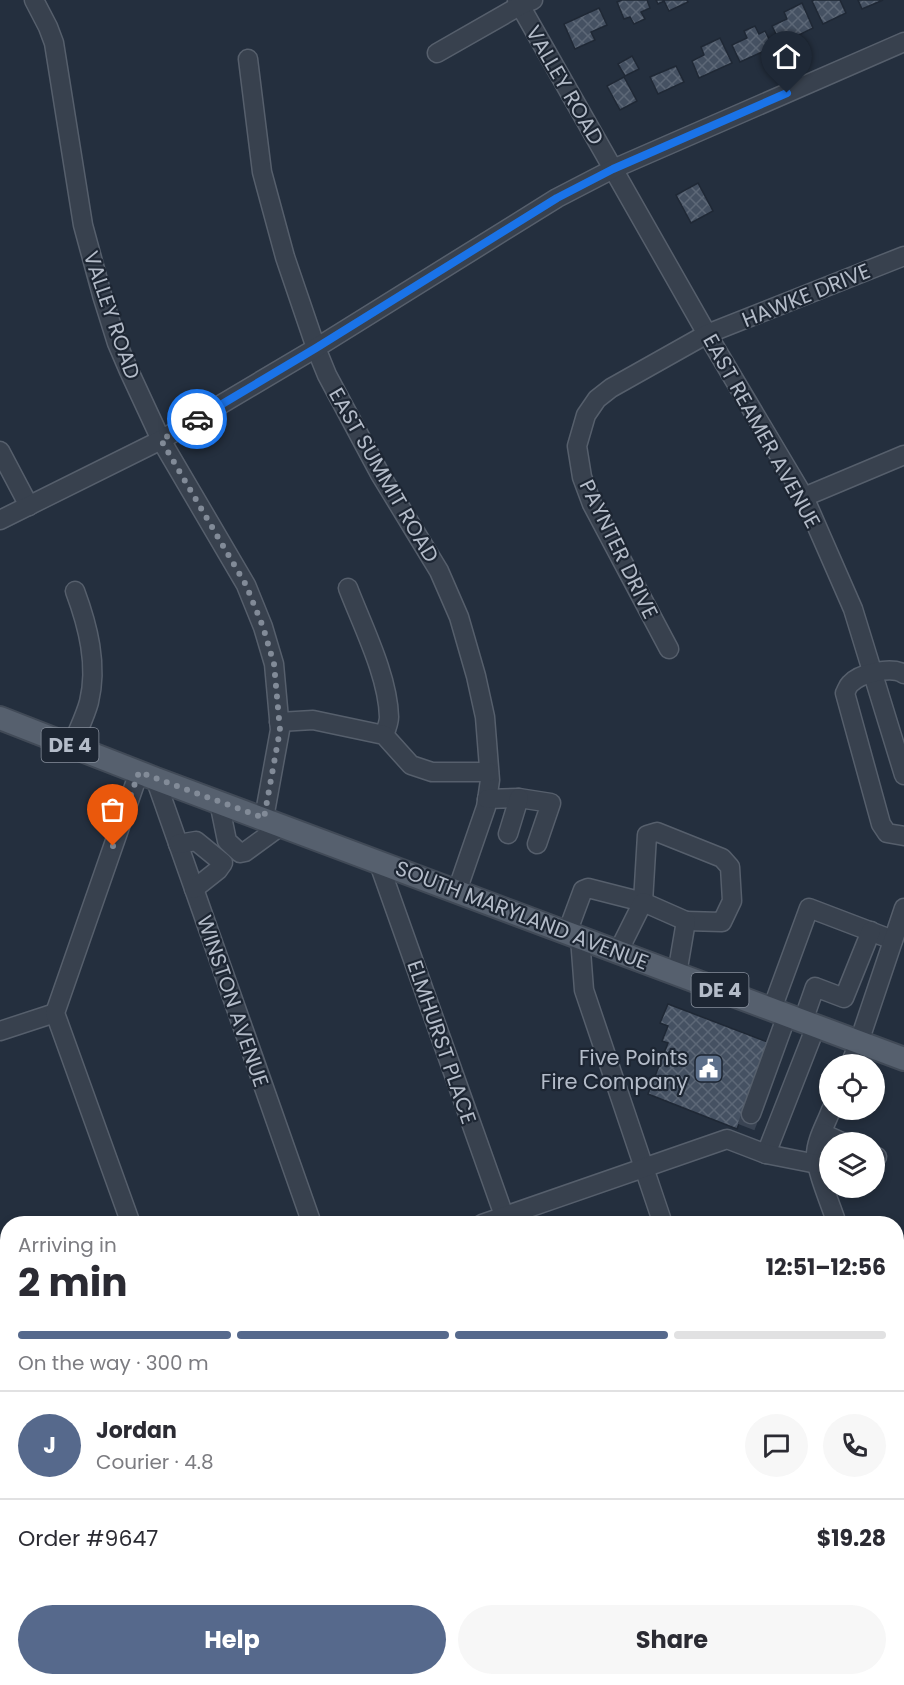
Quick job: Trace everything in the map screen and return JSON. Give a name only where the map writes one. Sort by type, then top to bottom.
[{"type":"main road","name":"DE 4","points":[[0,718],[147,775]]},
{"type":"main road","name":"SOUTH MARYLAND AVENUE","points":[[147,775],[904,1059]]},
{"type":"street","name":"VALLEY ROAD","points":[[34,0],[54,42],[83,225],[117,343],[161,440],[246,585],[263,627],[274,664],[280,730],[273,822]]},
{"type":"street","name":"VALLEY ROAD","points":[[524,2],[613,169]]},
{"type":"street","points":[[437,53],[524,2]]},
{"type":"street","points":[[0,520],[161,440],[316,348],[557,198],[613,169],[904,42]]},
{"type":"street","name":"EAST SUMMIT ROAD","points":[[248,59],[262,172],[285,257],[316,348],[327,375],[380,474],[439,571],[459,617],[476,676],[485,717],[490,780],[486,807],[457,891]]},
{"type":"street","name":"EAST REAMER AVENUE","points":[[613,169],[804,497],[853,609],[904,775]]},
{"type":"street","name":"HAWKE DRIVE","points":[[707,334],[904,256]]},
{"type":"street","name":"PAYNTER DRIVE","points":[[669,649],[592,504],[582,477],[577,446],[586,415],[597,399],[611,388],[707,334]]},
{"type":"street","points":[[0,451],[28,506]]},
{"type":"street","points":[[804,497],[904,455]]},
{"type":"street","points":[[348,588],[375,657],[386,694],[389,720],[384,735]]},
{"type":"street","points":[[72,746],[89,702],[93,674],[89,638],[75,591]]},
{"type":"street","points":[[904,674],[872,671],[850,684],[845,693],[880,824],[887,833],[904,836]]},
{"type":"street","points":[[279,722],[313,720],[384,735],[411,765],[432,772],[489,772]]},
{"type":"street","points":[[128,1216],[55,1013],[147,775]]},
{"type":"street","name":"WINSTON AVENUE","points":[[147,775],[178,844],[309,1216]]},
{"type":"street","points":[[508,834],[519,798]]},
{"type":"street","points":[[487,799],[519,798],[551,803],[537,844]]},
{"type":"street","points":[[219,802],[227,842],[240,853]]},
{"type":"street","points":[[194,889],[218,870],[223,863],[245,852],[273,822]]},
{"type":"street","points":[[618,952],[643,902],[646,835],[657,832],[722,858],[730,867],[732,901],[722,922],[686,921],[643,902],[588,888],[583,890],[573,935],[584,990],[660,1216]]},
{"type":"street","points":[[178,844],[196,841],[223,863]]},
{"type":"street","name":"ELMHURST PLACE","points":[[378,861],[504,1216]]},
{"type":"street","points":[[766,1154],[794,1018],[809,908],[893,940]]},
{"type":"street","points":[[854,1054],[903,917]]},
{"type":"street","points":[[677,974],[686,921]]},
{"type":"street","points":[[515,1216],[644,1167],[728,1139],[746,1128],[794,1018],[815,987],[844,998],[871,932]]},
{"type":"street","points":[[0,1031],[55,1013]]},
{"type":"street","points":[[746,1128],[766,1154],[818,1164]]},
{"type":"street","points":[[819,1144],[816,1154],[818,1164],[834,1216]]},
{"type":"building","points":[[647,0],[650,8],[641,12],[645,19],[634,24],[630,17],[624,19],[617,2]]},
{"type":"building","points":[[656,0],[687,0],[688,2],[669,11],[664,1],[658,4]]},
{"type":"building","points":[[840,0],[846,13],[823,24],[812,1]]},
{"type":"building","points":[[858,0],[883,0],[862,9]]},
{"type":"building","points":[[802,3],[813,28],[781,44],[772,26],[787,19],[784,12]]},
{"type":"building","points":[[599,8],[607,25],[591,32],[595,40],[575,49],[564,24]]},
{"type":"building","points":[[755,26],[759,34],[765,31],[773,47],[740,62],[732,45],[747,38],[744,31]]},
{"type":"building","points":[[720,38],[732,63],[699,78],[692,61],[704,55],[701,47]]},
{"type":"building","points":[[632,56],[639,69],[625,76],[618,64]]},
{"type":"building","points":[[676,66],[684,82],[658,94],[650,77]]},
{"type":"building","points":[[624,77],[637,101],[620,110],[607,86]]},
{"type":"building","points":[[698,183],[713,211],[691,223],[676,195]]},
{"type":"building","name":"Five Points Fire Company","points":[[668,1004],[770,1043],[737,1129],[648,1094],[668,1043],[662,1041],[668,1026],[660,1023]]},
{"type":"tunnel","points":[[746,1127],[751,1114]]},
{"type":"way so far","points":[[113,846],[139,772],[264,818],[280,730],[274,664],[263,627],[246,585],[161,440],[197,419]]},
{"type":"place","name":"Five Points Fire Company","points":[[709,1069]]},
{"type":"route","points":[[197,419],[557,198],[613,169],[787,93]]}]
